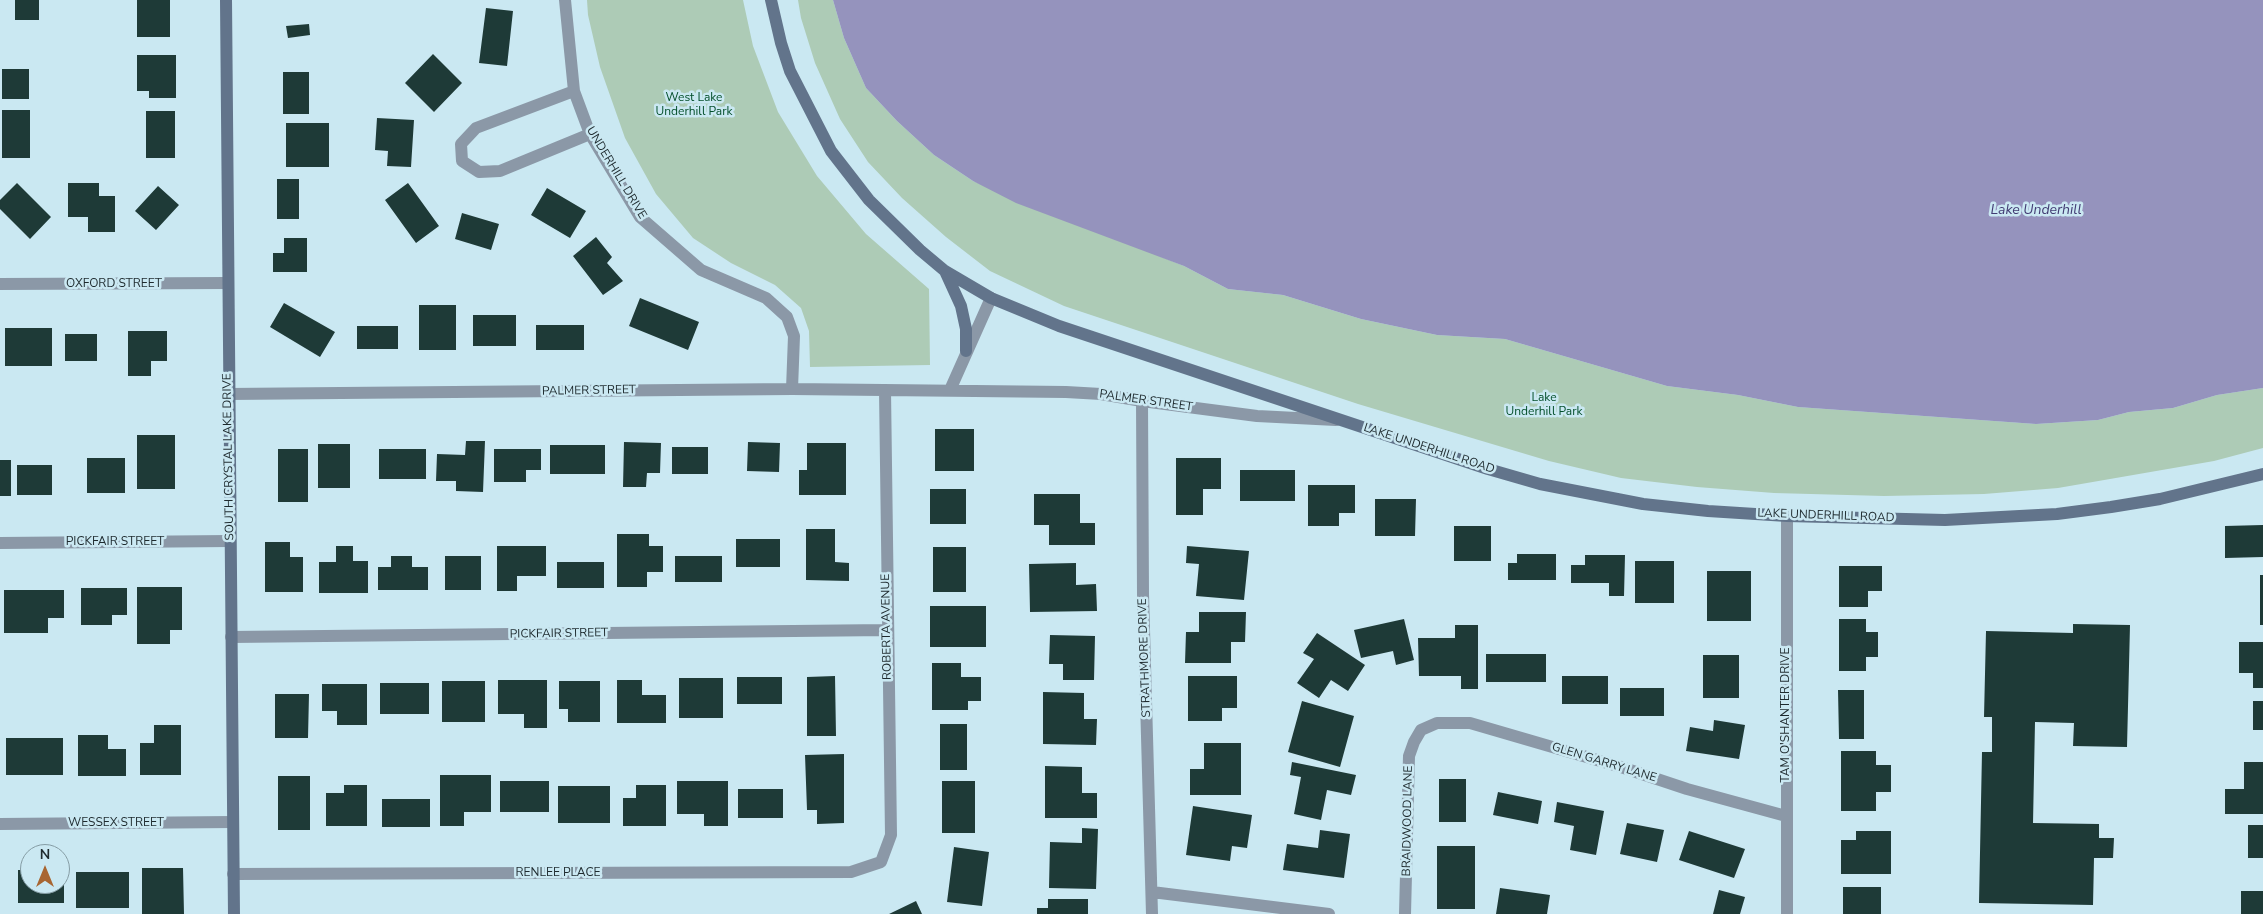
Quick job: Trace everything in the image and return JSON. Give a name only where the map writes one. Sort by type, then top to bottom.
[{"type":"main road","name":"SOUTH CRYSTAL LAKE DRIVE","points":[[226,0],[234,914]]},
{"type":"main road","name":"LAKE UNDERHILL ROAD","points":[[770,0],[790,70],[831,151],[869,200],[920,250],[945,271],[991,298],[1059,326],[1488,469],[1578,493],[1643,504],[1708,511],[1786,516],[1945,520],[2056,514],[2160,500],[2263,474]]},
{"type":"main road","points":[[945,271],[961,306],[966,329],[966,351]]},
{"type":"street","name":"UNDERHILL DRIVE","points":[[564,0],[574,91],[590,134],[640,217],[701,270],[766,298],[787,317],[794,336],[792,389]]},
{"type":"street","points":[[574,91],[476,128],[461,144],[462,161],[479,172],[500,171],[590,134]]},
{"type":"street","name":"OXFORD STREET","points":[[0,284],[227,283]]},
{"type":"street","points":[[950,390],[991,298]]},
{"type":"street","name":"PALMER STREET","points":[[228,394],[792,389],[950,390],[1101,394],[1257,416],[1342,420]]},
{"type":"street","name":"ROBERTA AVENUE","points":[[881,862],[891,835],[887,630],[886,390]]},
{"type":"street","name":"STRATHMORE DRIVE","points":[[1142,401],[1143,594],[1152,914]]},
{"type":"street","name":"TAM O'SHANTER DRIVE","points":[[1786,516],[1787,914]]},
{"type":"street","name":"PICKFAIR STREET","points":[[0,543],[230,542]]},
{"type":"street","name":"PICKFAIR STREET","points":[[231,637],[887,630]]},
{"type":"street","name":"GLEN GARRY LANE","points":[[1421,730],[1437,723],[1470,723],[1621,767],[1687,789],[1786,816]]},
{"type":"street","name":"BRAIDWOOD LANE","points":[[1405,914],[1409,756],[1421,730]]},
{"type":"street","name":"WESSEX STREET","points":[[0,824],[233,822]]},
{"type":"street","name":"RENLEE PLACE","points":[[233,874],[851,872],[881,862]]},
{"type":"street","points":[[1152,892],[1329,914]]},
{"type":"green space","name":"West Lake Underhill Park","points":[[587,0],[743,0],[753,46],[778,112],[817,176],[866,234],[929,289],[930,365],[810,367],[809,331],[801,308],[775,285],[731,263],[693,238],[656,194],[625,138],[600,67],[588,15]]},
{"type":"green space","name":"Lake Underhill Park","points":[[798,0],[833,0],[844,38],[866,88],[897,121],[934,155],[973,181],[1184,266],[1228,289],[1283,295],[1361,319],[1437,335],[1505,339],[1667,386],[1738,395],[1798,407],[2036,424],[2098,420],[2129,412],[2173,408],[2217,395],[2263,388],[2263,448],[2214,461],[2058,488],[1984,494],[1884,496],[1774,493],[1697,487],[1621,478],[1549,461],[1358,404],[1064,306],[990,271],[946,237],[902,198],[868,162],[840,119],[815,63],[801,18]]},
{"type":"water","name":"Lake Underhill","points":[[833,0],[2263,0],[2263,388],[2217,395],[2173,408],[2129,412],[2098,420],[2036,424],[1798,407],[1738,395],[1667,386],[1505,339],[1437,335],[1361,319],[1283,295],[1228,289],[1184,266],[1016,203],[973,181],[934,155],[897,121],[866,88],[844,38]]},
{"type":"building","points":[[15,0],[39,0],[39,20],[15,20]]},
{"type":"building","points":[[137,0],[170,0],[170,37],[137,37]]},
{"type":"building","points":[[486,8],[513,11],[507,66],[479,63]]},
{"type":"building","points":[[309,24],[310,35],[288,38],[286,26]]},
{"type":"building","points":[[433,54],[462,83],[434,112],[405,83]]},
{"type":"building","points":[[137,55],[176,55],[176,98],[149,98],[149,91],[137,91]]},
{"type":"building","points":[[2,69],[29,69],[29,99],[2,99]]},
{"type":"building","points":[[283,72],[309,72],[309,114],[283,114]]},
{"type":"building","points":[[2,110],[30,110],[30,158],[2,158]]},
{"type":"building","points":[[146,111],[175,111],[175,158],[146,158]]},
{"type":"building","points":[[377,118],[414,120],[411,167],[387,166],[388,151],[375,150]]},
{"type":"building","points":[[286,123],[329,123],[329,167],[286,167]]},
{"type":"building","points":[[277,179],[299,179],[299,219],[277,219]]},
{"type":"building","points":[[17,183],[51,217],[30,239],[0,209],[0,200]]},
{"type":"building","points":[[68,183],[99,183],[99,196],[115,196],[115,232],[88,232],[88,217],[68,217]]},
{"type":"building","points":[[408,183],[439,226],[416,243],[385,200]]},
{"type":"building","points":[[158,186],[179,205],[156,230],[135,211]]},
{"type":"building","points":[[547,188],[586,211],[570,238],[531,215]]},
{"type":"building","points":[[462,213],[499,224],[491,250],[455,239]]},
{"type":"building","points":[[596,237],[612,257],[607,263],[623,281],[603,295],[573,256]]},
{"type":"building","points":[[284,238],[307,238],[307,272],[273,272],[273,253],[284,253]]},
{"type":"building","points":[[640,298],[699,322],[688,350],[629,326]]},
{"type":"building","points":[[284,303],[335,332],[320,357],[270,327]]},
{"type":"building","points":[[419,305],[456,305],[456,350],[419,350]]},
{"type":"building","points":[[473,315],[516,315],[516,346],[473,346]]},
{"type":"building","points":[[536,325],[584,325],[584,350],[536,350]]},
{"type":"building","points":[[357,326],[398,326],[398,349],[357,349]]},
{"type":"building","points":[[5,328],[52,328],[52,366],[5,366]]},
{"type":"building","points":[[128,331],[167,331],[167,361],[151,361],[151,376],[128,376]]},
{"type":"building","points":[[65,334],[97,334],[97,361],[65,361]]},
{"type":"building","points":[[935,429],[974,429],[974,471],[935,471]]},
{"type":"building","points":[[137,435],[175,435],[175,489],[137,489]]},
{"type":"building","points":[[466,441],[485,441],[483,492],[456,491],[456,481],[436,481],[437,454],[465,455]]},
{"type":"building","points":[[624,442],[661,443],[660,473],[647,473],[646,487],[623,487]]},
{"type":"building","points":[[748,442],[780,443],[779,472],[747,471]]},
{"type":"building","points":[[807,443],[846,443],[846,495],[799,495],[799,470],[807,470]]},
{"type":"building","points":[[318,444],[350,444],[350,488],[318,488]]},
{"type":"building","points":[[550,445],[605,445],[605,474],[550,474]]},
{"type":"building","points":[[672,447],[708,447],[708,474],[672,474]]},
{"type":"building","points":[[278,449],[308,449],[308,502],[278,502]]},
{"type":"building","points":[[379,449],[426,449],[426,479],[379,479]]},
{"type":"building","points":[[494,449],[541,449],[541,470],[526,470],[526,482],[494,482]]},
{"type":"building","points":[[87,458],[125,458],[125,493],[87,493]]},
{"type":"building","points":[[1176,458],[1221,458],[1221,489],[1203,489],[1203,515],[1176,515]]},
{"type":"building","points":[[0,460],[11,460],[11,496],[0,496]]},
{"type":"building","points":[[17,465],[52,465],[52,495],[17,495]]},
{"type":"building","points":[[1240,470],[1295,470],[1295,501],[1240,501]]},
{"type":"building","points":[[1308,485],[1355,485],[1355,513],[1339,513],[1339,526],[1308,526]]},
{"type":"building","points":[[930,489],[966,489],[966,524],[930,524]]},
{"type":"building","points":[[1034,494],[1080,494],[1080,523],[1095,523],[1095,545],[1049,545],[1049,525],[1034,525]]},
{"type":"building","points":[[1375,499],[1416,499],[1415,536],[1375,536]]},
{"type":"building","points":[[2263,525],[2263,557],[2225,558],[2225,526]]},
{"type":"building","points":[[1454,526],[1491,526],[1491,561],[1454,561]]},
{"type":"building","points":[[806,529],[835,529],[835,562],[849,563],[849,581],[806,580]]},
{"type":"building","points":[[617,534],[649,534],[649,546],[663,546],[663,572],[647,572],[647,587],[617,587]]},
{"type":"building","points":[[736,539],[780,539],[780,567],[736,567]]},
{"type":"building","points":[[265,542],[290,542],[290,557],[303,557],[303,592],[265,592]]},
{"type":"building","points":[[336,546],[353,546],[353,561],[368,561],[368,593],[319,593],[319,562],[336,562]]},
{"type":"building","points":[[497,546],[546,546],[546,576],[517,576],[517,591],[497,591]]},
{"type":"building","points":[[1187,546],[1249,551],[1244,600],[1196,596],[1199,564],[1186,563]]},
{"type":"building","points":[[933,547],[966,547],[966,592],[933,592]]},
{"type":"building","points":[[1517,554],[1556,554],[1556,580],[1508,580],[1508,563],[1517,563]]},
{"type":"building","points":[[1585,555],[1625,555],[1624,596],[1609,596],[1609,583],[1571,583],[1571,565],[1585,565]]},
{"type":"building","points":[[391,556],[412,556],[412,567],[428,567],[428,590],[378,590],[378,567],[391,567]]},
{"type":"building","points":[[445,556],[481,556],[481,590],[445,590]]},
{"type":"building","points":[[675,556],[722,556],[722,582],[675,582]]},
{"type":"building","points":[[1635,561],[1674,561],[1674,603],[1635,603]]},
{"type":"building","points":[[557,562],[604,562],[604,588],[557,588]]},
{"type":"building","points":[[1076,563],[1076,585],[1096,584],[1097,611],[1030,612],[1029,564]]},
{"type":"building","points":[[1839,566],[1882,566],[1882,591],[1868,591],[1868,607],[1839,607]]},
{"type":"building","points":[[1707,571],[1751,571],[1751,621],[1707,621]]},
{"type":"building","points":[[2260,575],[2263,575],[2263,625],[2260,625]]},
{"type":"building","points":[[137,587],[182,587],[182,630],[170,630],[170,644],[137,644]]},
{"type":"building","points":[[81,588],[127,588],[127,615],[112,615],[112,625],[81,625]]},
{"type":"building","points":[[4,590],[64,590],[64,618],[48,618],[48,633],[4,633]]},
{"type":"building","points":[[930,606],[986,606],[986,647],[930,647]]},
{"type":"building","points":[[1199,612],[1246,612],[1245,642],[1231,642],[1231,663],[1185,663],[1186,632],[1199,632]]},
{"type":"building","points":[[1404,619],[1414,660],[1396,665],[1393,651],[1361,658],[1354,630]]},
{"type":"building","points":[[1839,619],[1866,619],[1866,632],[1878,632],[1878,657],[1866,657],[1866,671],[1839,671]]},
{"type":"building","points":[[2073,624],[2130,625],[2127,747],[2073,746],[2074,723],[2035,722],[2033,823],[2099,824],[2099,838],[2114,838],[2113,858],[2094,858],[2093,905],[1979,903],[1982,752],[1992,752],[1992,717],[1984,717],[1986,631],[2073,633]]},
{"type":"building","points":[[1455,625],[1478,625],[1478,689],[1461,689],[1461,676],[1419,676],[1418,638],[1455,638]]},
{"type":"building","points":[[1317,633],[1365,665],[1348,691],[1331,680],[1319,698],[1297,683],[1314,659],[1303,653]]},
{"type":"building","points":[[1050,635],[1095,636],[1094,680],[1063,680],[1063,664],[1049,664]]},
{"type":"building","points":[[2239,642],[2263,642],[2263,688],[2253,688],[2253,673],[2239,673]]},
{"type":"building","points":[[1486,654],[1546,654],[1546,682],[1486,682]]},
{"type":"building","points":[[1703,655],[1739,655],[1739,698],[1703,698]]},
{"type":"building","points":[[932,663],[961,663],[961,677],[981,677],[981,701],[968,701],[968,710],[932,710]]},
{"type":"building","points":[[835,676],[836,736],[807,736],[807,677]]},
{"type":"building","points":[[1188,676],[1237,676],[1237,708],[1222,708],[1222,721],[1188,721]]},
{"type":"building","points":[[1562,676],[1608,676],[1608,704],[1562,704]]},
{"type":"building","points":[[737,677],[782,677],[782,704],[737,704]]},
{"type":"building","points":[[679,678],[723,678],[723,718],[679,718]]},
{"type":"building","points":[[498,680],[547,680],[547,728],[524,728],[524,714],[498,714]]},
{"type":"building","points":[[617,680],[642,680],[642,695],[666,695],[666,723],[617,723]]},
{"type":"building","points":[[442,681],[485,681],[485,722],[442,722]]},
{"type":"building","points":[[559,681],[600,681],[600,722],[568,722],[568,709],[559,709]]},
{"type":"building","points":[[380,683],[429,683],[429,714],[380,714]]},
{"type":"building","points":[[322,684],[367,684],[367,725],[337,725],[337,711],[322,711]]},
{"type":"building","points":[[1620,688],[1664,688],[1664,716],[1620,716]]},
{"type":"building","points":[[1838,690],[1864,690],[1864,739],[1839,739]]},
{"type":"building","points":[[1043,692],[1084,693],[1084,719],[1097,719],[1096,745],[1043,744]]},
{"type":"building","points":[[275,694],[309,694],[308,738],[275,738]]},
{"type":"building","points":[[1302,701],[1354,716],[1340,767],[1288,752]]},
{"type":"building","points":[[2253,701],[2263,701],[2263,730],[2253,730]]},
{"type":"building","points":[[1714,720],[1745,725],[1739,759],[1686,751],[1690,727],[1713,731]]},
{"type":"building","points":[[940,724],[967,724],[967,770],[940,770]]},
{"type":"building","points":[[154,725],[181,725],[181,775],[140,775],[140,743],[154,743]]},
{"type":"building","points":[[78,735],[108,735],[108,749],[126,749],[126,776],[78,776]]},
{"type":"building","points":[[6,738],[63,738],[63,775],[6,775]]},
{"type":"building","points":[[1204,743],[1241,743],[1241,795],[1190,795],[1190,769],[1204,769]]},
{"type":"building","points":[[1841,751],[1876,751],[1876,765],[1891,765],[1891,792],[1876,792],[1876,811],[1841,811]]},
{"type":"building","points":[[844,754],[844,823],[817,824],[817,810],[807,810],[805,755]]},
{"type":"building","points":[[1292,762],[1356,775],[1351,795],[1327,790],[1321,820],[1294,814],[1301,777],[1290,775]]},
{"type":"building","points":[[2244,762],[2263,762],[2263,814],[2225,814],[2225,789],[2244,789]]},
{"type":"building","points":[[1045,766],[1082,767],[1082,793],[1097,793],[1097,818],[1045,818]]},
{"type":"building","points":[[440,775],[491,775],[491,812],[464,812],[464,826],[440,826]]},
{"type":"building","points":[[278,776],[310,776],[310,830],[278,830]]},
{"type":"building","points":[[1439,779],[1466,779],[1466,822],[1439,822]]},
{"type":"building","points":[[500,781],[549,781],[549,812],[500,812]]},
{"type":"building","points":[[677,781],[728,781],[728,826],[704,826],[704,814],[677,814]]},
{"type":"building","points":[[942,781],[975,781],[975,833],[942,833]]},
{"type":"building","points":[[344,785],[367,785],[367,826],[326,826],[326,793],[344,793]]},
{"type":"building","points":[[636,785],[666,785],[666,826],[623,826],[623,798],[636,798]]},
{"type":"building","points":[[558,786],[610,786],[610,823],[558,823]]},
{"type":"building","points":[[738,789],[783,789],[783,818],[738,818]]},
{"type":"building","points":[[1498,792],[1542,801],[1538,824],[1493,815]]},
{"type":"building","points":[[382,799],[430,799],[430,827],[382,827]]},
{"type":"building","points":[[1557,802],[1604,811],[1596,855],[1570,850],[1574,826],[1554,822]]},
{"type":"building","points":[[1193,806],[1252,815],[1247,848],[1232,846],[1230,861],[1186,855]]},
{"type":"building","points":[[1627,823],[1664,830],[1657,862],[1620,854]]},
{"type":"building","points":[[2248,825],[2263,825],[2263,858],[2248,858]]},
{"type":"building","points":[[1082,828],[1098,829],[1096,889],[1049,888],[1050,842],[1082,843]]},
{"type":"building","points":[[1320,830],[1350,834],[1344,878],[1283,870],[1287,844],[1318,848]]},
{"type":"building","points":[[1689,831],[1745,849],[1734,878],[1679,860]]},
{"type":"building","points":[[1856,831],[1891,831],[1891,874],[1841,874],[1841,840],[1856,840]]},
{"type":"building","points":[[1437,846],[1475,846],[1475,909],[1437,909]]},
{"type":"building","points":[[954,847],[989,852],[982,906],[947,902]]},
{"type":"building","points":[[142,868],[183,868],[184,914],[142,914]]},
{"type":"building","points":[[18,870],[20,870],[20,894],[64,894],[64,903],[18,903]]},
{"type":"building","points":[[76,872],[129,872],[129,908],[76,908]]},
{"type":"building","points":[[1843,887],[1881,887],[1881,914],[1843,914]]},
{"type":"building","points":[[1500,888],[1550,895],[1547,914],[1496,914]]},
{"type":"building","points":[[1719,890],[1745,897],[1740,914],[1713,914]]},
{"type":"building","points":[[2241,891],[2263,891],[2263,914],[2241,914]]},
{"type":"building","points":[[1048,899],[1088,899],[1088,914],[1037,914],[1037,908],[1048,908]]},
{"type":"building","points":[[916,901],[922,914],[889,914]]}]
